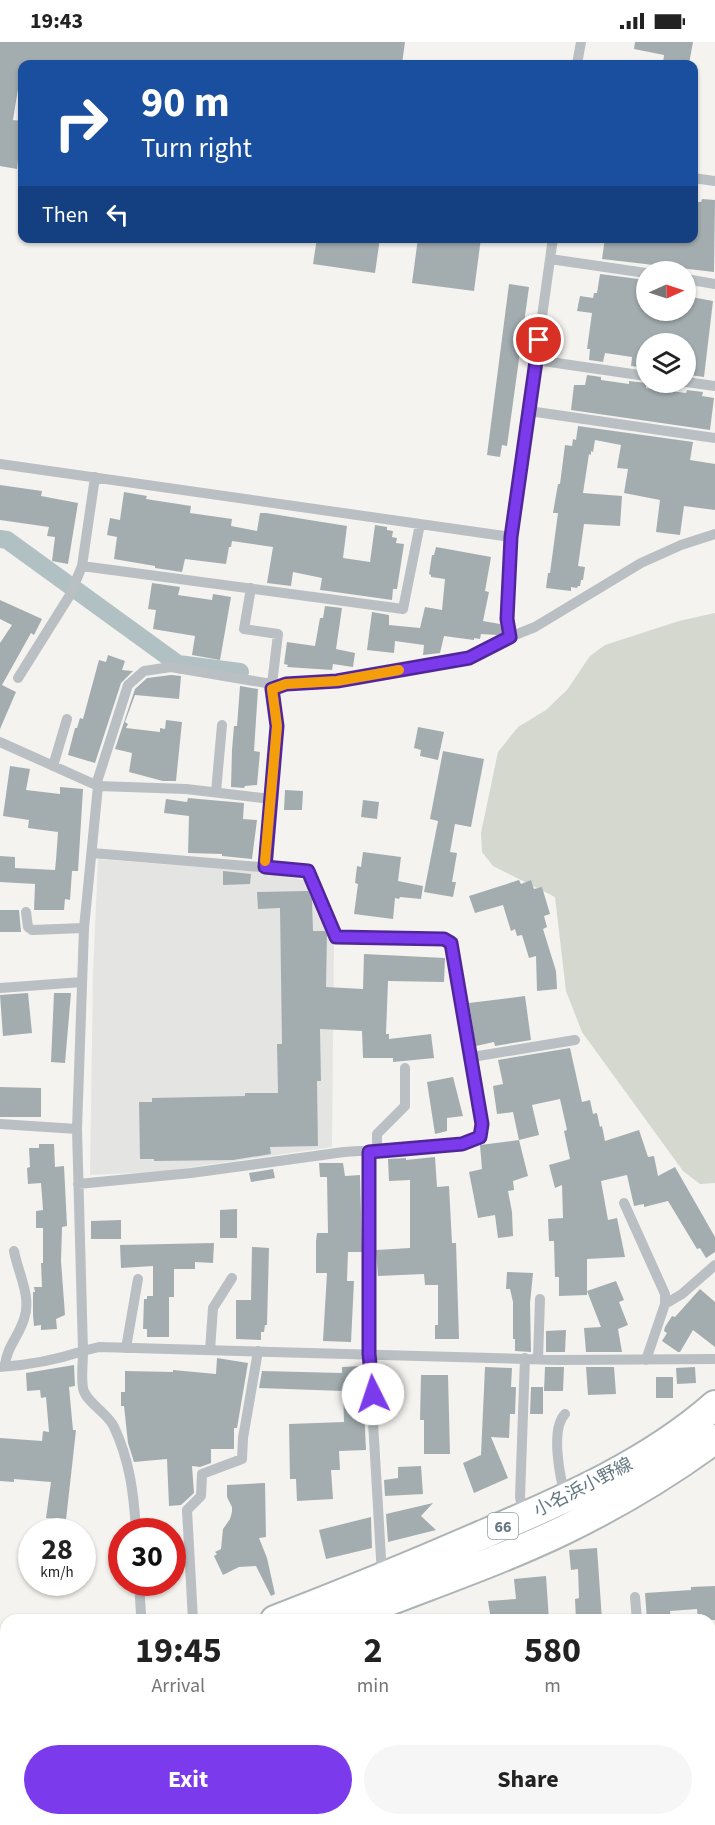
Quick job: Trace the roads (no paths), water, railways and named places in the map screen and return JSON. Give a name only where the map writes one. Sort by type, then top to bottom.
[{"type":"main road","name":"小名浜小野線","points":[[352,1614],[524,1517],[616,1473],[670,1439],[715,1405]]},
{"type":"main road","name":"小名浜小野線","points":[[302,1614],[383,1596],[564,1530],[643,1488],[715,1439]]},
{"type":"street","points":[[579,60],[581,42]]},
{"type":"street","points":[[698,179],[715,181]]},
{"type":"street","points":[[510,637],[507,619],[511,537],[552,243]]},
{"type":"street","points":[[550,259],[636,272]]},
{"type":"street","points":[[696,281],[715,284]]},
{"type":"street","points":[[536,360],[636,375]]},
{"type":"street","points":[[696,383],[715,386]]},
{"type":"street","points":[[529,411],[715,438]]},
{"type":"street","points":[[0,464],[511,537]]},
{"type":"street","points":[[18,678],[70,595],[81,566],[95,477]]},
{"type":"street","points":[[81,566],[403,609],[420,524]]},
{"type":"street","points":[[135,1518],[132,1482],[119,1438],[107,1415],[86,1395],[83,1389],[77,1129],[84,928],[97,785],[128,684],[139,674],[150,669],[171,668],[272,686],[337,681],[469,658],[535,627],[641,563],[681,545],[715,534]]},
{"type":"street","points":[[251,588],[244,629],[278,634],[272,686],[277,726],[265,867]]},
{"type":"street","points":[[53,766],[67,719]]},
{"type":"street","points":[[216,792],[222,725]]},
{"type":"street","points":[[0,742],[97,785],[186,789],[272,799]]},
{"type":"street","points":[[78,1184],[190,1173],[344,1152],[462,1144],[480,1137],[482,1124],[451,943],[444,939],[336,937],[308,871],[92,853]]},
{"type":"street","points":[[26,912],[28,927],[32,930],[84,928]]},
{"type":"street","points":[[0,988],[82,982]]},
{"type":"street","points":[[472,1057],[574,1040]]},
{"type":"street","points":[[383,1596],[369,1354],[373,1151],[377,1134],[405,1106],[405,1068]]},
{"type":"street","points":[[0,1125],[77,1129]]},
{"type":"street","points":[[624,1203],[665,1294],[665,1304],[646,1360]]},
{"type":"street","points":[[14,1251],[24,1287],[26,1310],[2,1367],[59,1359],[99,1347],[538,1359],[715,1359]]},
{"type":"street","points":[[665,1304],[682,1294],[715,1265]]},
{"type":"street","points":[[210,1350],[213,1308],[232,1278]]},
{"type":"street","points":[[126,1348],[138,1279]]},
{"type":"street","points":[[538,1359],[540,1299]]},
{"type":"street","points":[[193,1614],[187,1510],[201,1496],[202,1474],[242,1459],[243,1438],[258,1351]]},
{"type":"street","points":[[524,1517],[520,1497],[525,1358]]},
{"type":"street","points":[[565,1414],[560,1419],[558,1428],[561,1482],[567,1498]]},
{"type":"street","points":[[140,1596],[141,1614]]},
{"type":"street","points":[[635,1597],[636,1614]]},
{"type":"waterway","points":[[0,539],[7,540],[178,664],[240,672]]}]
